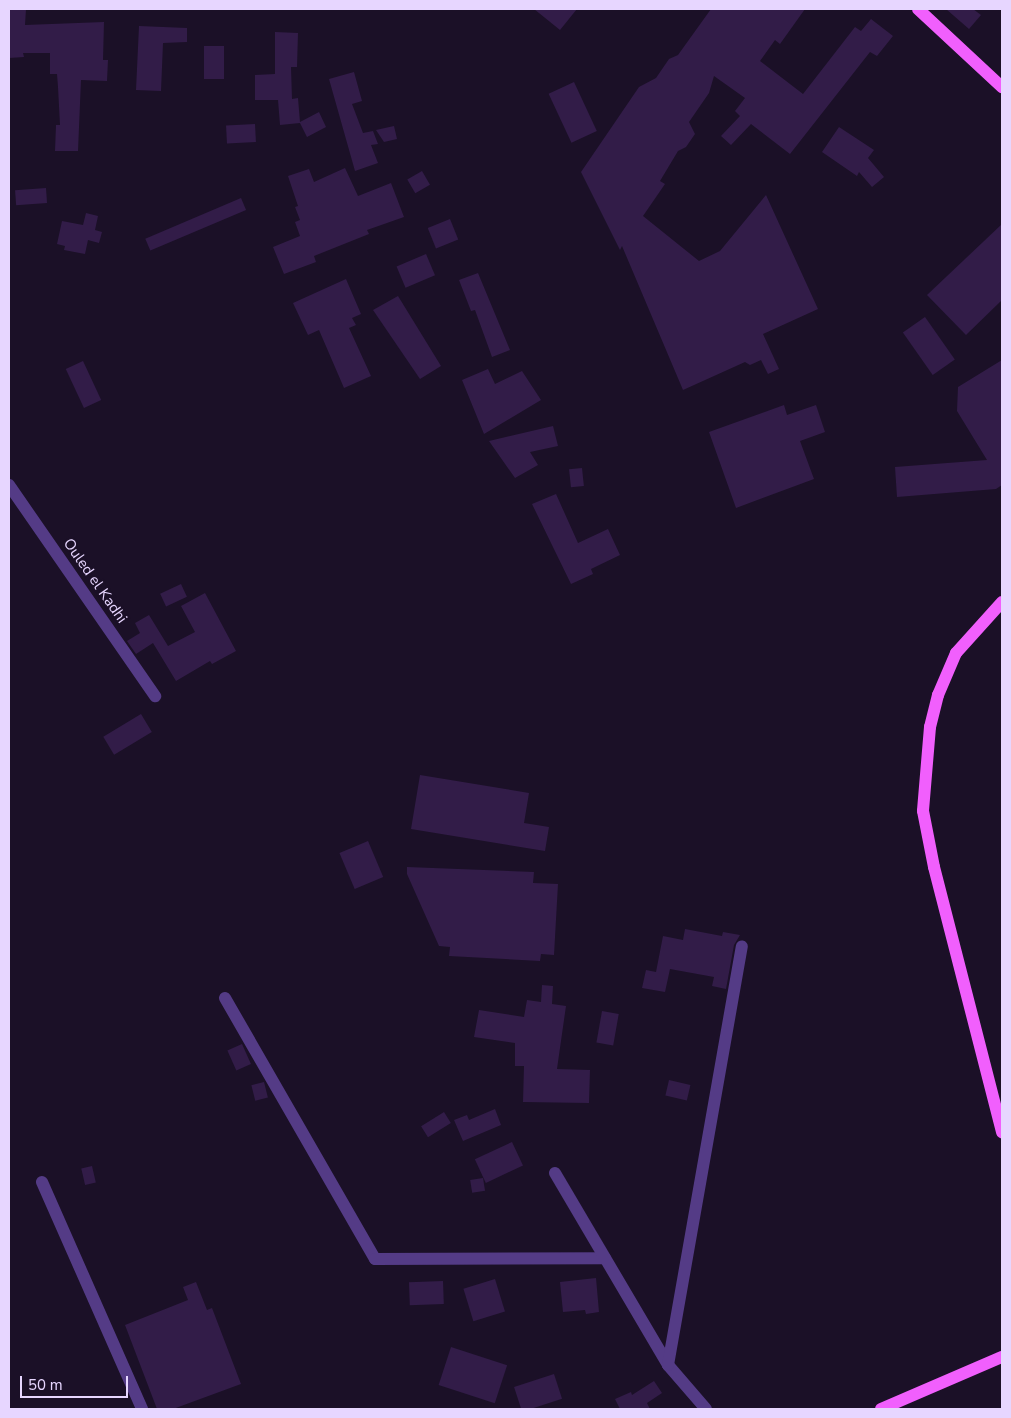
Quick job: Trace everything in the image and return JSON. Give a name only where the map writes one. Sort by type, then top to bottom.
[{"type":"main road","points":[[918,9],[1002,87]]},
{"type":"main road","points":[[1002,602],[956,653],[938,695],[930,727],[923,812],[934,867],[1002,1132]]},
{"type":"main road","points":[[881,1409],[1002,1357]]},
{"type":"street","name":"Ouled el Kadhi","points":[[9,486],[155,696]]},
{"type":"street","points":[[668,1365],[742,946]]},
{"type":"street","points":[[225,998],[375,1259],[605,1258]]},
{"type":"street","points":[[555,1172],[668,1365],[706,1409]]},
{"type":"street","points":[[42,1182],[142,1409]]},
{"type":"building","points":[[9,9],[26,9],[25,25],[104,22],[103,60],[108,60],[107,81],[81,80],[78,151],[55,151],[56,125],[60,125],[57,74],[50,74],[50,53],[23,53],[24,57],[9,58]]},
{"type":"building","points":[[534,9],[577,9],[560,30]]},
{"type":"building","points":[[711,9],[805,9],[780,44],[775,40],[760,61],[803,94],[855,27],[861,31],[871,19],[893,36],[877,56],[870,52],[790,154],[751,124],[731,145],[721,136],[740,116],[735,111],[745,98],[714,76],[709,93],[689,122],[695,134],[686,147],[678,151],[660,181],[665,184],[643,216],[699,261],[720,251],[766,195],[818,309],[763,334],[779,369],[768,374],[761,360],[750,365],[745,362],[683,390],[622,246],[620,250],[581,172],[639,87],[656,78],[669,59],[678,55]]},
{"type":"building","points":[[946,9],[973,9],[981,15],[969,29]]},
{"type":"building","points":[[139,26],[187,28],[187,42],[163,43],[161,91],[136,90]]},
{"type":"building","points":[[275,32],[298,33],[297,67],[291,67],[292,99],[298,98],[300,122],[319,112],[326,127],[307,137],[300,123],[280,125],[278,100],[255,100],[255,75],[275,74]]},
{"type":"building","points":[[204,46],[224,46],[224,79],[204,79]]},
{"type":"building","points":[[354,72],[362,101],[352,104],[363,133],[373,131],[378,144],[371,145],[378,163],[355,171],[329,79]]},
{"type":"building","points":[[574,82],[597,131],[571,143],[549,94]]},
{"type":"building","points":[[255,124],[256,142],[227,143],[226,126]]},
{"type":"building","points":[[394,126],[397,139],[384,142],[376,130]]},
{"type":"building","points":[[839,127],[874,150],[868,158],[884,177],[872,187],[859,172],[857,176],[822,152]]},
{"type":"building","points":[[345,168],[358,196],[391,183],[404,217],[367,230],[369,234],[314,256],[316,262],[284,274],[273,247],[300,236],[295,222],[300,220],[295,207],[298,206],[288,176],[309,169],[314,182]]},
{"type":"building","points":[[422,171],[430,185],[415,193],[407,180]]},
{"type":"building","points":[[46,188],[47,203],[16,205],[15,190]]},
{"type":"building","points":[[241,198],[246,210],[150,251],[145,239]]},
{"type":"building","points":[[86,213],[98,216],[95,230],[102,232],[99,243],[88,240],[85,254],[64,250],[65,246],[57,244],[62,221],[83,225]]},
{"type":"building","points":[[450,219],[458,239],[436,248],[428,228]]},
{"type":"building","points":[[1002,224],[1002,300],[966,335],[927,295]]},
{"type":"building","points":[[426,254],[435,275],[406,288],[397,267]]},
{"type":"building","points":[[478,273],[510,350],[492,357],[475,310],[471,311],[459,280]]},
{"type":"building","points":[[346,279],[361,314],[352,318],[356,325],[349,328],[371,376],[344,388],[319,330],[308,335],[293,303]]},
{"type":"building","points":[[398,296],[441,366],[420,379],[373,310]]},
{"type":"building","points":[[925,317],[955,360],[933,375],[903,332]]},
{"type":"building","points":[[1002,360],[1002,485],[996,489],[897,497],[895,467],[987,460],[957,411],[958,387]]},
{"type":"building","points":[[83,361],[101,400],[84,408],[66,369]]},
{"type":"building","points":[[488,369],[495,384],[522,371],[541,400],[484,434],[462,380]]},
{"type":"building","points":[[784,405],[787,415],[816,405],[825,432],[800,441],[814,479],[736,508],[709,432]]},
{"type":"building","points":[[553,426],[558,446],[530,452],[538,465],[515,478],[489,441]]},
{"type":"building","points":[[582,468],[584,486],[571,487],[569,469]]},
{"type":"building","points":[[556,494],[578,543],[608,529],[620,555],[591,569],[593,574],[571,584],[532,504]]},
{"type":"building","points":[[181,584],[187,597],[166,606],[160,594]]},
{"type":"building","points":[[205,593],[236,651],[212,664],[210,661],[176,681],[153,643],[136,654],[127,641],[140,633],[135,623],[149,615],[168,646],[195,632],[181,606]]},
{"type":"building","points":[[141,714],[152,732],[114,755],[103,737]]},
{"type":"building","points":[[420,775],[529,793],[524,823],[549,827],[545,851],[411,829]]},
{"type":"building","points":[[368,841],[383,877],[355,889],[339,853]]},
{"type":"building","points":[[407,867],[534,872],[533,883],[558,884],[554,955],[541,954],[540,961],[449,956],[450,947],[439,946],[407,874]]},
{"type":"building","points":[[685,929],[722,936],[723,932],[740,935],[734,945],[726,989],[712,986],[714,977],[670,969],[665,992],[642,988],[646,970],[656,972],[663,936],[683,940]]},
{"type":"building","points":[[542,985],[553,986],[552,1004],[566,1006],[557,1069],[590,1070],[589,1103],[523,1102],[524,1066],[515,1066],[515,1043],[474,1037],[479,1010],[524,1017],[527,1000],[541,1002]]},
{"type":"building","points":[[602,1011],[619,1014],[613,1045],[596,1043]]},
{"type":"building","points":[[242,1044],[251,1064],[236,1071],[227,1051]]},
{"type":"building","points":[[669,1080],[690,1085],[687,1101],[665,1096]]},
{"type":"building","points":[[264,1082],[268,1098],[255,1101],[251,1085]]},
{"type":"building","points":[[495,1109],[501,1125],[463,1141],[454,1120],[467,1115],[469,1120]]},
{"type":"building","points":[[444,1112],[451,1123],[428,1137],[421,1126]]},
{"type":"building","points":[[512,1142],[523,1166],[486,1183],[475,1159]]},
{"type":"building","points":[[92,1166],[96,1183],[85,1185],[81,1168]]},
{"type":"building","points":[[483,1178],[485,1191],[472,1193],[470,1180]]},
{"type":"building","points":[[596,1278],[599,1312],[586,1314],[585,1310],[563,1312],[560,1282]]},
{"type":"building","points":[[495,1279],[505,1312],[473,1321],[463,1289]]},
{"type":"building","points":[[443,1281],[444,1304],[410,1305],[409,1282]]},
{"type":"building","points":[[196,1282],[207,1310],[212,1308],[241,1384],[173,1409],[157,1409],[125,1325],[188,1300],[183,1287]]},
{"type":"building","points":[[451,1347],[507,1365],[495,1403],[439,1385]]},
{"type":"building","points":[[554,1374],[562,1399],[530,1409],[521,1409],[514,1387]]},
{"type":"building","points":[[654,1381],[662,1393],[647,1403],[650,1409],[620,1409],[615,1399],[631,1392],[632,1395]]}]
